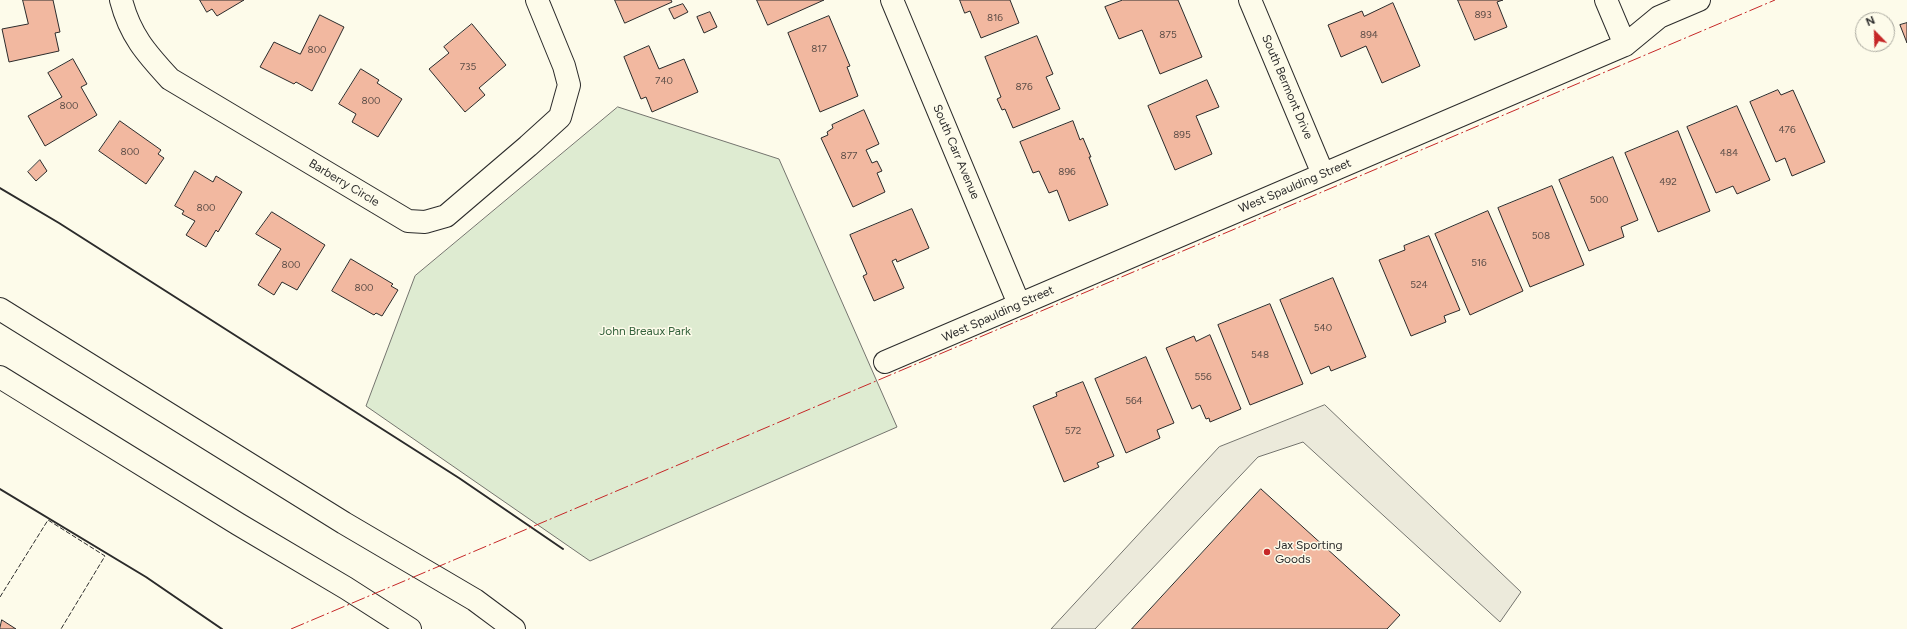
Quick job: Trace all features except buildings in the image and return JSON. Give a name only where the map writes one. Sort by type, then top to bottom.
[{"type":"street","name":"Barberry Circle","points":[[121,0],[126,19],[145,53],[170,79],[408,221],[425,222],[446,216],[560,117],[569,85],[564,66],[537,0]]},
{"type":"street","name":"South Carr Avenue","points":[[892,0],[1019,304]]},
{"type":"street","name":"South Bermont Drive","points":[[1250,0],[1323,174]]},
{"type":"street","points":[[1606,0],[1625,45]]},
{"type":"street","name":"West Spaulding Street","points":[[885,362],[1625,45],[1659,17],[1699,0]]},
{"type":"street","points":[[0,309],[344,523],[475,600],[514,629]]},
{"type":"street","points":[[0,377],[238,524],[346,588],[410,629]]},
{"type":"green space","name":"John Breaux Park","points":[[618,107],[779,159],[897,427],[590,561],[366,406],[415,276]]},
{"type":"shaded area","points":[[1325,405],[1521,592],[1500,622],[1303,442],[1258,457],[1095,629],[1051,629],[1219,447]]},
{"type":"fence","points":[[0,597],[48,520],[105,556],[61,629]]},
{"type":"wall","points":[[0,188],[59,223],[459,478],[563,549]]},
{"type":"wall","points":[[0,489],[146,577],[222,629]]},
{"type":"power","points":[[291,629],[1775,0]]},
{"type":"place","name":"Jax Sporting Goods","points":[[1267,552]]}]
